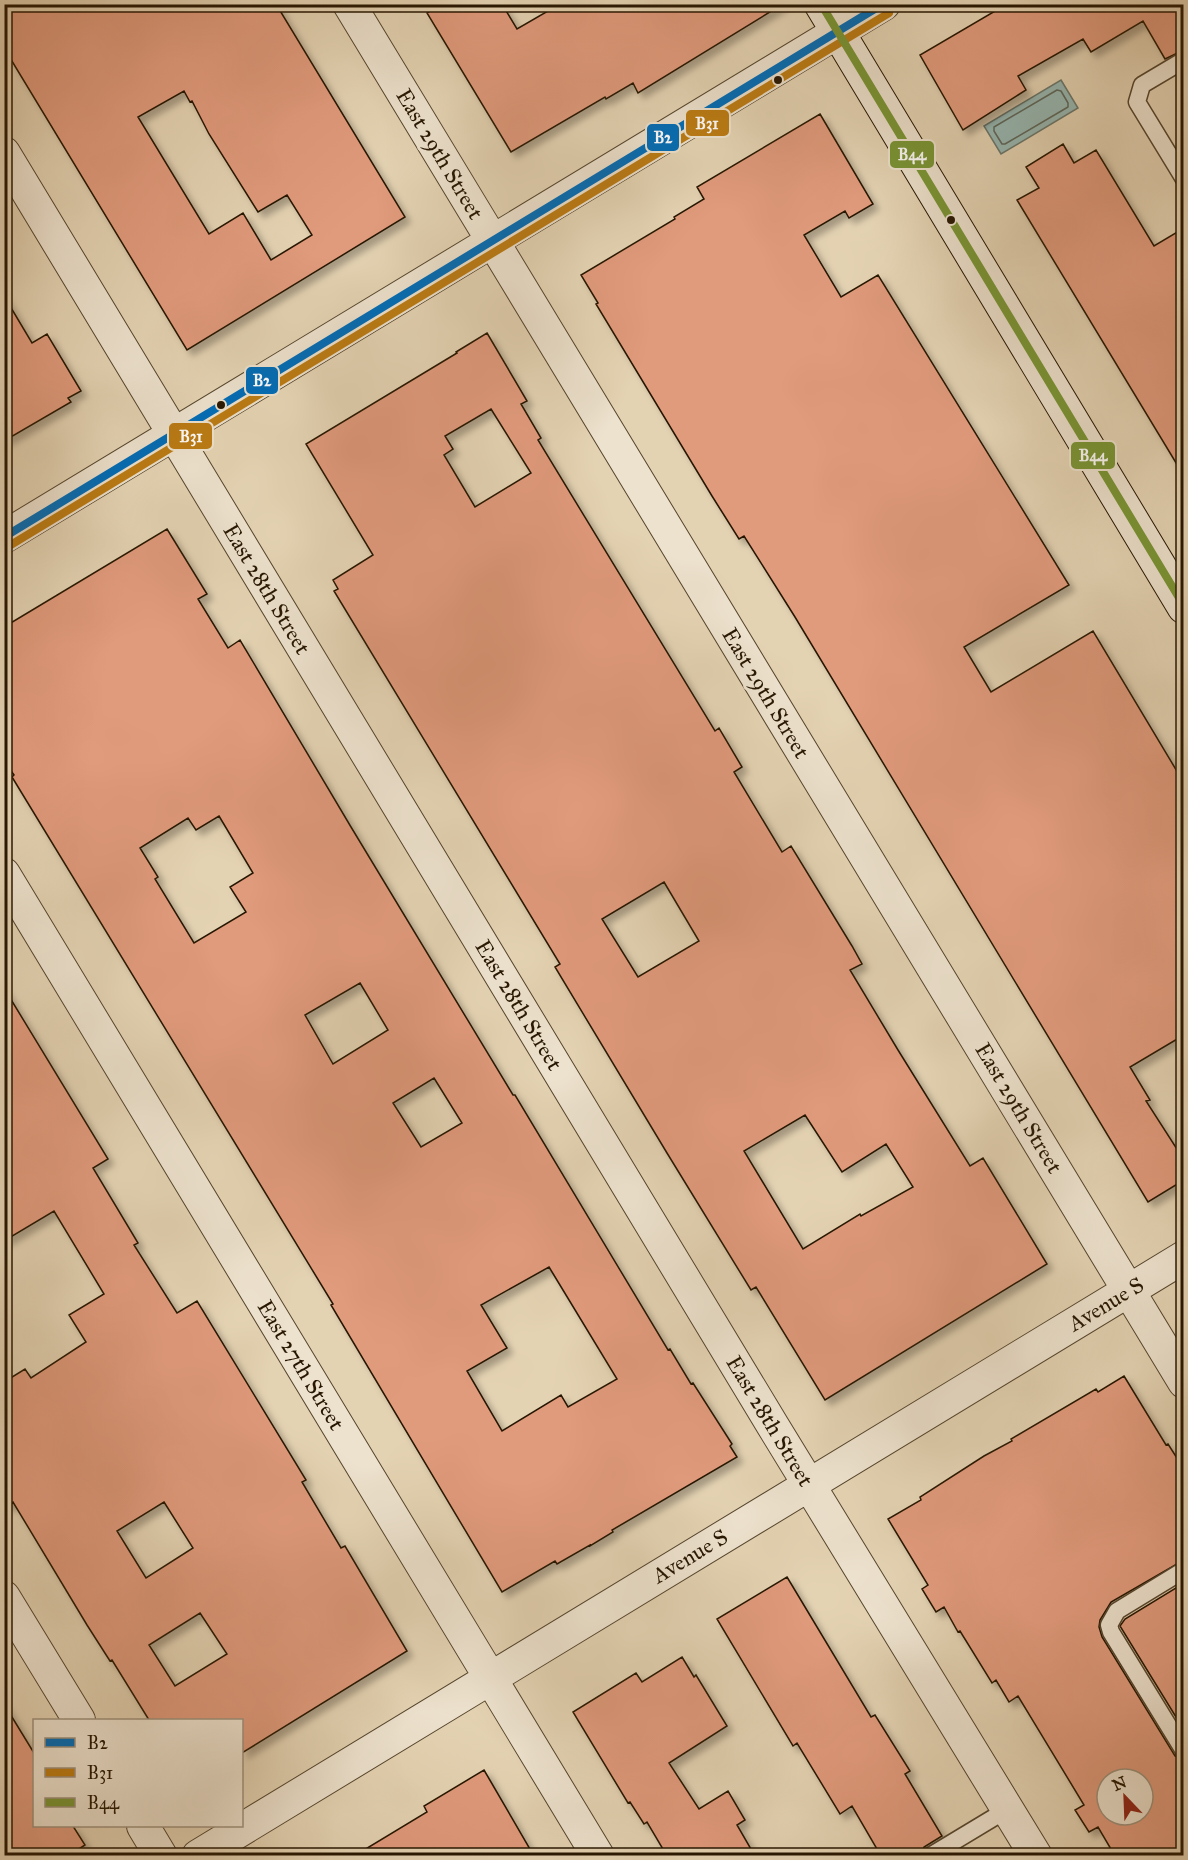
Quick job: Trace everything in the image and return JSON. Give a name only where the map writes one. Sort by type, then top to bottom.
[{"type":"main road","points":[[821,4],[1184,607]]},
{"type":"street","name":"East 29th Street","points":[[349,4],[1184,1382]]},
{"type":"street","points":[[4,537],[884,4]]},
{"type":"street","name":"East 28th Street","points":[[4,153],[1036,1856]]},
{"type":"street","name":"East 27th Street","points":[[4,874],[598,1856]]},
{"type":"street","name":"Avenue S","points":[[198,1856],[1184,1257]]},
{"type":"street","points":[[4,1597],[79,1719]]},
{"type":"street","points":[[144,1827],[161,1856]]},
{"type":"lane","points":[[1184,60],[1142,85],[1137,102],[1184,179]]},
{"type":"lane","points":[[1184,1570],[1117,1611],[1109,1625],[1111,1632],[1184,1751]]},
{"type":"lane","points":[[930,1856],[1008,1809]]},
{"type":"water","points":[[1061,80],[1078,108],[1001,154],[984,126]]},
{"type":"building","points":[[4,4],[276,4],[405,217],[187,350],[4,48]],"holes":[[[184,91],[190,102],[192,101],[209,134],[258,212],[287,195],[312,235],[271,260],[243,213],[209,234],[138,117]]]},
{"type":"building","points":[[441,4],[502,4],[517,29],[560,4],[783,4],[638,93],[633,83],[511,152],[427,13]]},
{"type":"building","points":[[1007,4],[1184,4],[1184,50],[1165,59],[1143,21],[1091,52],[1083,39],[1018,76],[1026,90],[963,130],[920,55]]},
{"type":"building","points":[[820,114],[873,204],[849,218],[845,211],[804,235],[841,297],[878,275],[1069,585],[964,647],[991,692],[1093,631],[1184,783],[1184,1035],[1130,1067],[1150,1100],[1146,1101],[1184,1160],[1184,1180],[1148,1202],[795,617],[744,536],[739,539],[712,496],[596,304],[598,303],[581,275],[704,199],[697,187]]},
{"type":"building","points":[[1063,144],[1074,163],[1096,150],[1154,246],[1184,228],[1184,476],[1017,200],[1039,188],[1026,167]]},
{"type":"building","points":[[4,296],[32,343],[47,334],[81,391],[68,398],[71,402],[4,441]]},
{"type":"building","points":[[487,333],[527,401],[521,404],[541,438],[538,440],[715,731],[719,728],[742,767],[734,772],[782,852],[791,846],[852,946],[862,964],[850,970],[898,1050],[970,1166],[983,1158],[1047,1264],[825,1400],[756,1287],[751,1290],[667,1153],[555,967],[560,964],[334,591],[338,589],[333,580],[373,555],[306,444]],"holes":[[[491,409],[531,473],[475,507],[444,455],[453,449],[445,436]],[[664,882],[699,941],[638,977],[602,919]],[[805,1115],[842,1172],[886,1144],[913,1187],[861,1216],[860,1214],[803,1249],[744,1151]]]},
{"type":"building","points":[[167,529],[207,594],[198,599],[228,648],[240,640],[668,1350],[670,1349],[691,1384],[693,1383],[732,1444],[730,1446],[737,1457],[612,1530],[613,1532],[590,1546],[557,1564],[555,1561],[502,1592],[331,1305],[333,1304],[12,777],[14,775],[4,761],[4,627]],"holes":[[[219,816],[253,873],[230,887],[246,912],[194,943],[155,879],[158,877],[140,848],[188,818],[196,830]],[[360,983],[388,1030],[333,1064],[305,1015]],[[434,1078],[462,1123],[421,1147],[393,1103]],[[549,1267],[617,1379],[568,1407],[561,1395],[502,1431],[467,1371],[507,1348],[481,1305]]]},
{"type":"building","points":[[4,988],[108,1159],[93,1168],[138,1243],[134,1245],[177,1313],[197,1301],[306,1480],[302,1482],[341,1548],[345,1546],[407,1651],[243,1752],[243,1719],[148,1719],[87,1625],[13,1502],[4,1507],[4,1382],[25,1369],[31,1378],[86,1342],[69,1315],[104,1294],[54,1211],[4,1241]],"holes":[[[164,1502],[193,1548],[146,1578],[117,1531]],[[200,1613],[227,1654],[175,1686],[149,1645]]]},
{"type":"building","points":[[1124,1376],[1166,1445],[1168,1444],[1184,1469],[1184,1560],[1111,1602],[1100,1620],[1099,1627],[1102,1637],[1175,1756],[1184,1761],[1184,1856],[1115,1856],[1098,1827],[1089,1832],[1075,1810],[1084,1805],[1018,1696],[1009,1702],[996,1680],[992,1683],[944,1607],[936,1612],[922,1589],[928,1585],[888,1519],[921,1500],[920,1497],[984,1456],[1012,1441],[1011,1439],[1096,1389],[1098,1392]]},
{"type":"building","points":[[787,1577],[871,1717],[875,1715],[910,1771],[905,1774],[942,1836],[924,1847],[920,1856],[881,1856],[852,1806],[840,1814],[797,1743],[793,1746],[717,1619]]},
{"type":"building","points":[[1184,1583],[1184,1730],[1120,1626],[1125,1619]]},
{"type":"building","points":[[682,1657],[694,1677],[696,1675],[727,1726],[669,1763],[699,1809],[728,1791],[745,1820],[737,1825],[755,1856],[667,1856],[647,1822],[644,1824],[630,1802],[628,1803],[573,1712],[636,1673],[642,1682]]},
{"type":"building","points":[[4,1704],[33,1751],[33,1827],[74,1827],[85,1845],[68,1856],[4,1856]]},
{"type":"building","points":[[484,1770],[534,1856],[354,1856],[427,1812],[424,1806]]},
{"type":"transit line","name":"B44","points":[[821,4],[1184,606]]},
{"type":"transit line","name":"B2","points":[[4,537],[883,4]]},
{"type":"transit line","name":"B31","points":[[9,546],[889,13]]}]
